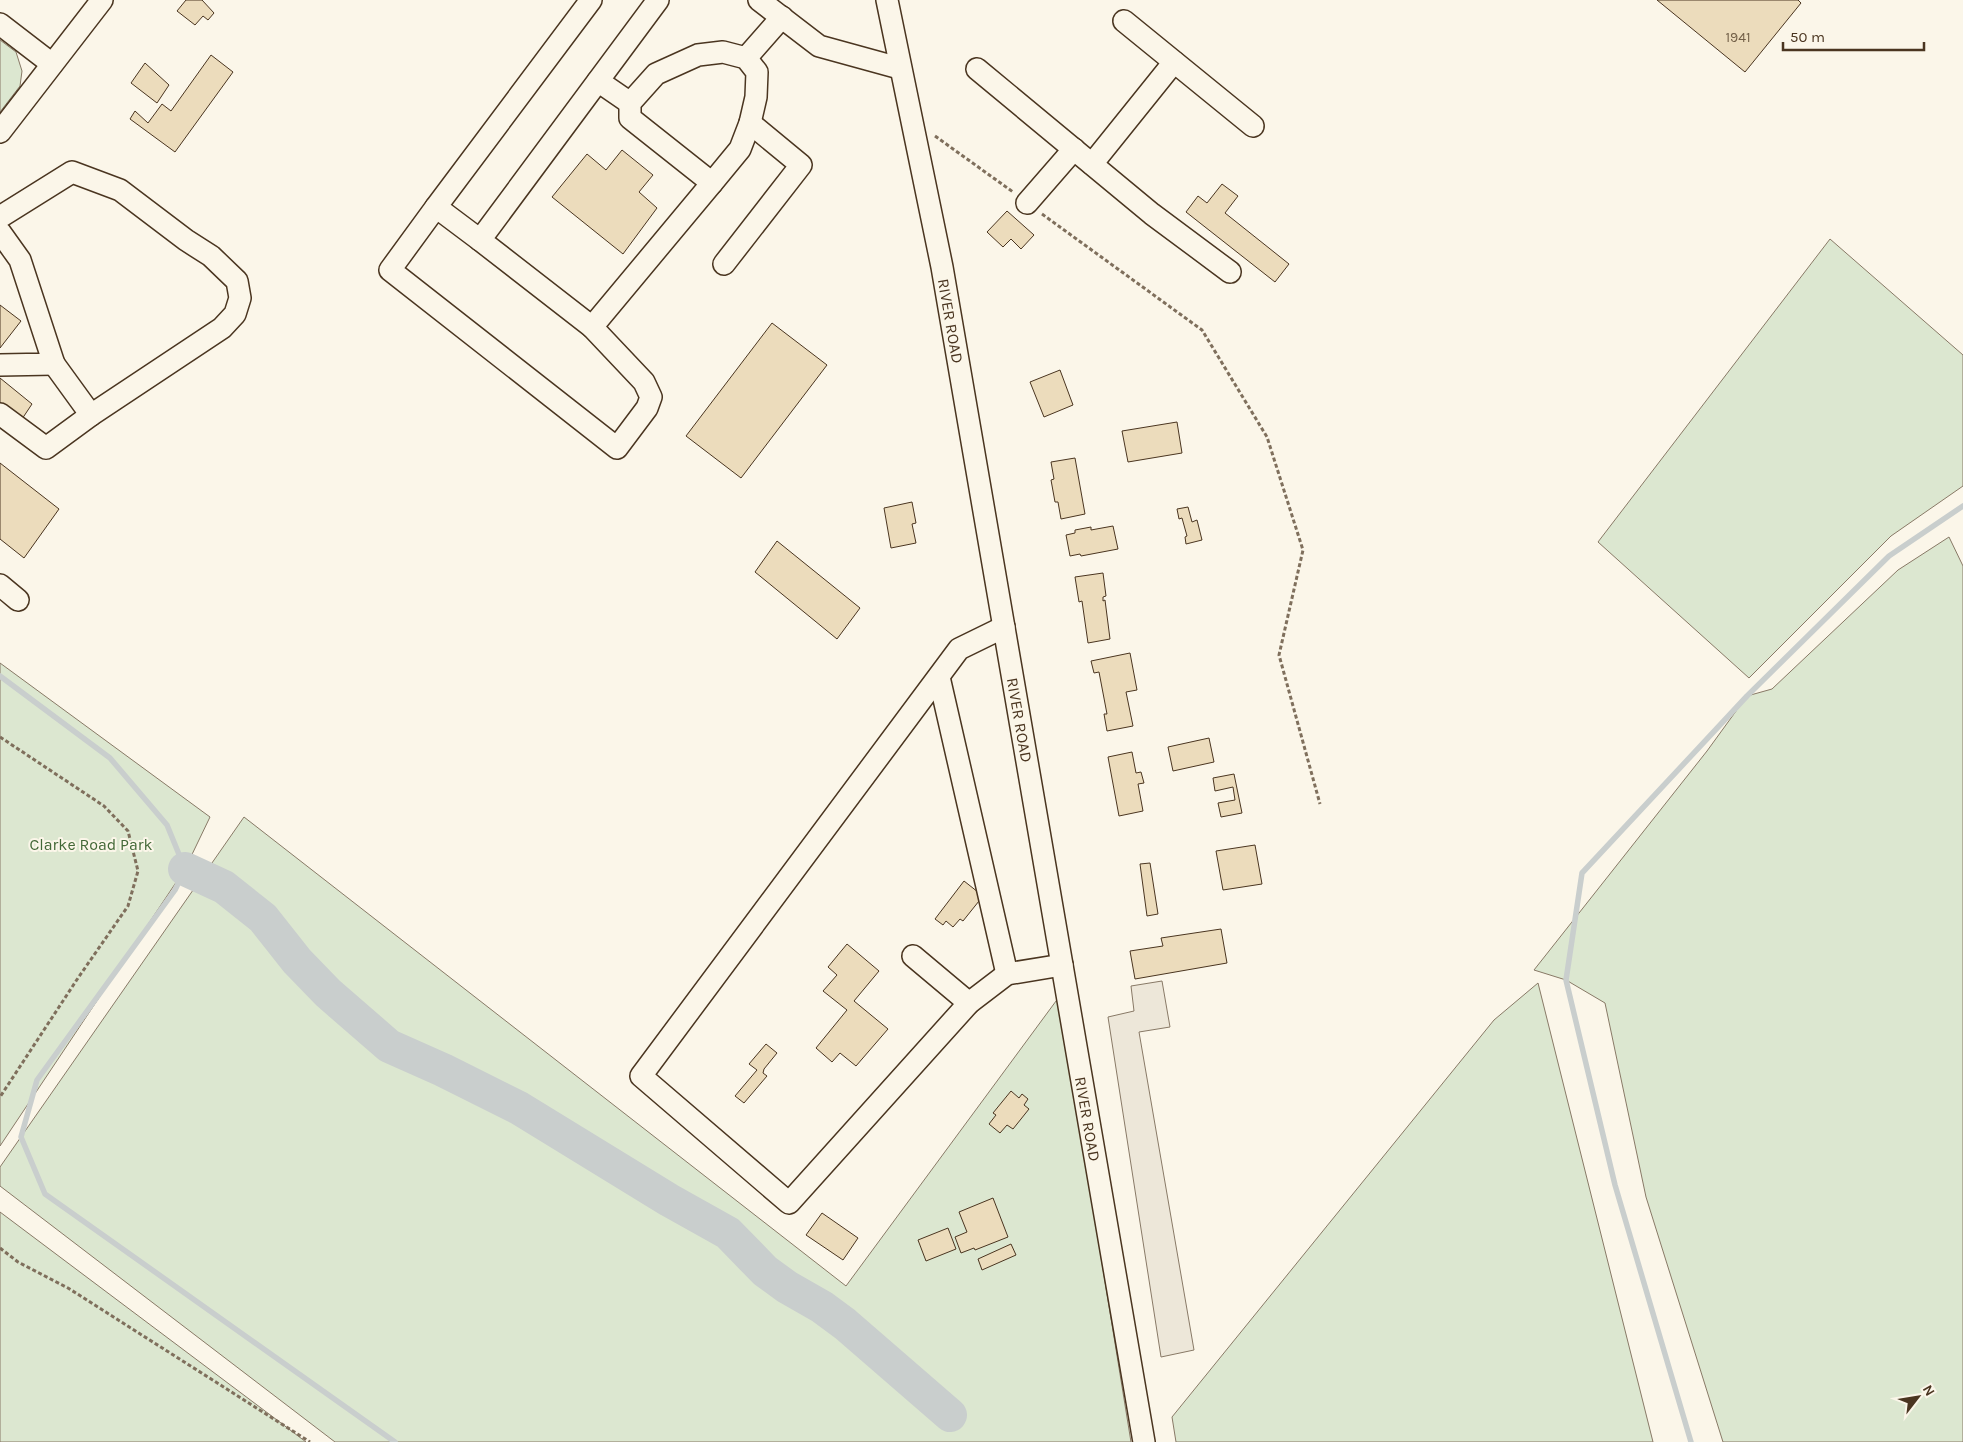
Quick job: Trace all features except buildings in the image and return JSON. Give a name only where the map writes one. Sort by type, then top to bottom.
[{"type":"street","points":[[0,132],[102,0]]},
{"type":"street","points":[[436,207],[592,327],[644,382],[651,397],[648,408],[617,448],[390,270],[436,207],[591,0]]},
{"type":"street","points":[[480,240],[658,0]]},
{"type":"street","points":[[760,0],[819,46],[899,68]]},
{"type":"street","name":"RIVER ROAD","points":[[886,0],[942,267],[1144,1442]]},
{"type":"street","points":[[746,58],[782,17]]},
{"type":"street","points":[[1124,21],[1253,126]]},
{"type":"street","points":[[0,24],[52,64]]},
{"type":"street","points":[[592,327],[712,184],[740,149],[750,123],[756,97],[757,72],[746,58],[723,52],[698,55],[656,74],[630,103],[630,118],[712,184]]},
{"type":"street","points":[[1092,164],[1174,62]]},
{"type":"street","points":[[977,70],[1152,214],[1230,272]]},
{"type":"street","points":[[598,81],[630,103]]},
{"type":"street","points":[[724,264],[801,165],[750,123]]},
{"type":"street","points":[[1027,203],[1074,149]]},
{"type":"street","points":[[0,218],[72,172],[120,190],[186,240],[211,256],[238,281],[240,298],[235,314],[222,328],[91,415],[46,448],[0,414]]},
{"type":"street","points":[[0,232],[20,260],[54,364],[91,415]]},
{"type":"street","points":[[0,365],[54,364]]},
{"type":"street","points":[[0,585],[18,600]]},
{"type":"street","points":[[1004,627],[959,649],[641,1076],[789,1204],[969,1003],[1007,974],[1062,965]]},
{"type":"street","points":[[939,677],[1007,974]]},
{"type":"street","points":[[913,956],[969,1003]]},
{"type":"path","points":[[910,118],[1202,330],[1267,437],[1303,550],[1279,655],[1320,804]]},
{"type":"path","points":[[0,737],[104,806],[128,831],[138,871],[128,906],[78,978],[0,1098]]},
{"type":"path","points":[[0,1248],[18,1262],[68,1288],[310,1442]]},
{"type":"green space","points":[[0,40],[16,52],[22,71],[20,86],[0,112]]},
{"type":"green space","points":[[1830,239],[1963,355],[1963,486],[1891,536],[1749,678],[1598,542]]},
{"type":"green space","points":[[1949,537],[1963,566],[1963,1442],[1723,1442],[1646,1197],[1605,1003],[1566,980],[1534,970],[1707,751],[1747,696],[1772,689],[1898,570]]},
{"type":"green space","name":"Clarke Road Park","points":[[0,663],[210,817],[185,869],[0,1146]]},
{"type":"green space","points":[[244,817],[846,1286],[1059,997],[1131,1442],[335,1442],[0,1186],[0,1167]]},
{"type":"green space","points":[[1538,983],[1653,1442],[1176,1442],[1172,1417],[1494,1020]]},
{"type":"green space","points":[[0,1212],[277,1420],[306,1442],[0,1442]]},
{"type":"shaded area","points":[[1162,981],[1170,1027],[1139,1032],[1194,1350],[1161,1357],[1108,1017],[1134,1011],[1131,986]]},
{"type":"waterway","points":[[1691,1442],[1615,1185],[1566,980],[1582,873],[1747,696],[1889,556],[1963,506]]},
{"type":"waterway","points":[[0,676],[110,758],[167,825],[185,869],[175,890],[37,1080],[21,1137],[45,1194],[395,1442]]},
{"type":"waterway","points":[[185,869],[224,887],[263,918],[297,961],[328,993],[389,1046],[443,1070],[519,1108],[669,1200],[728,1233],[765,1271],[845,1324],[950,1415]]}]
